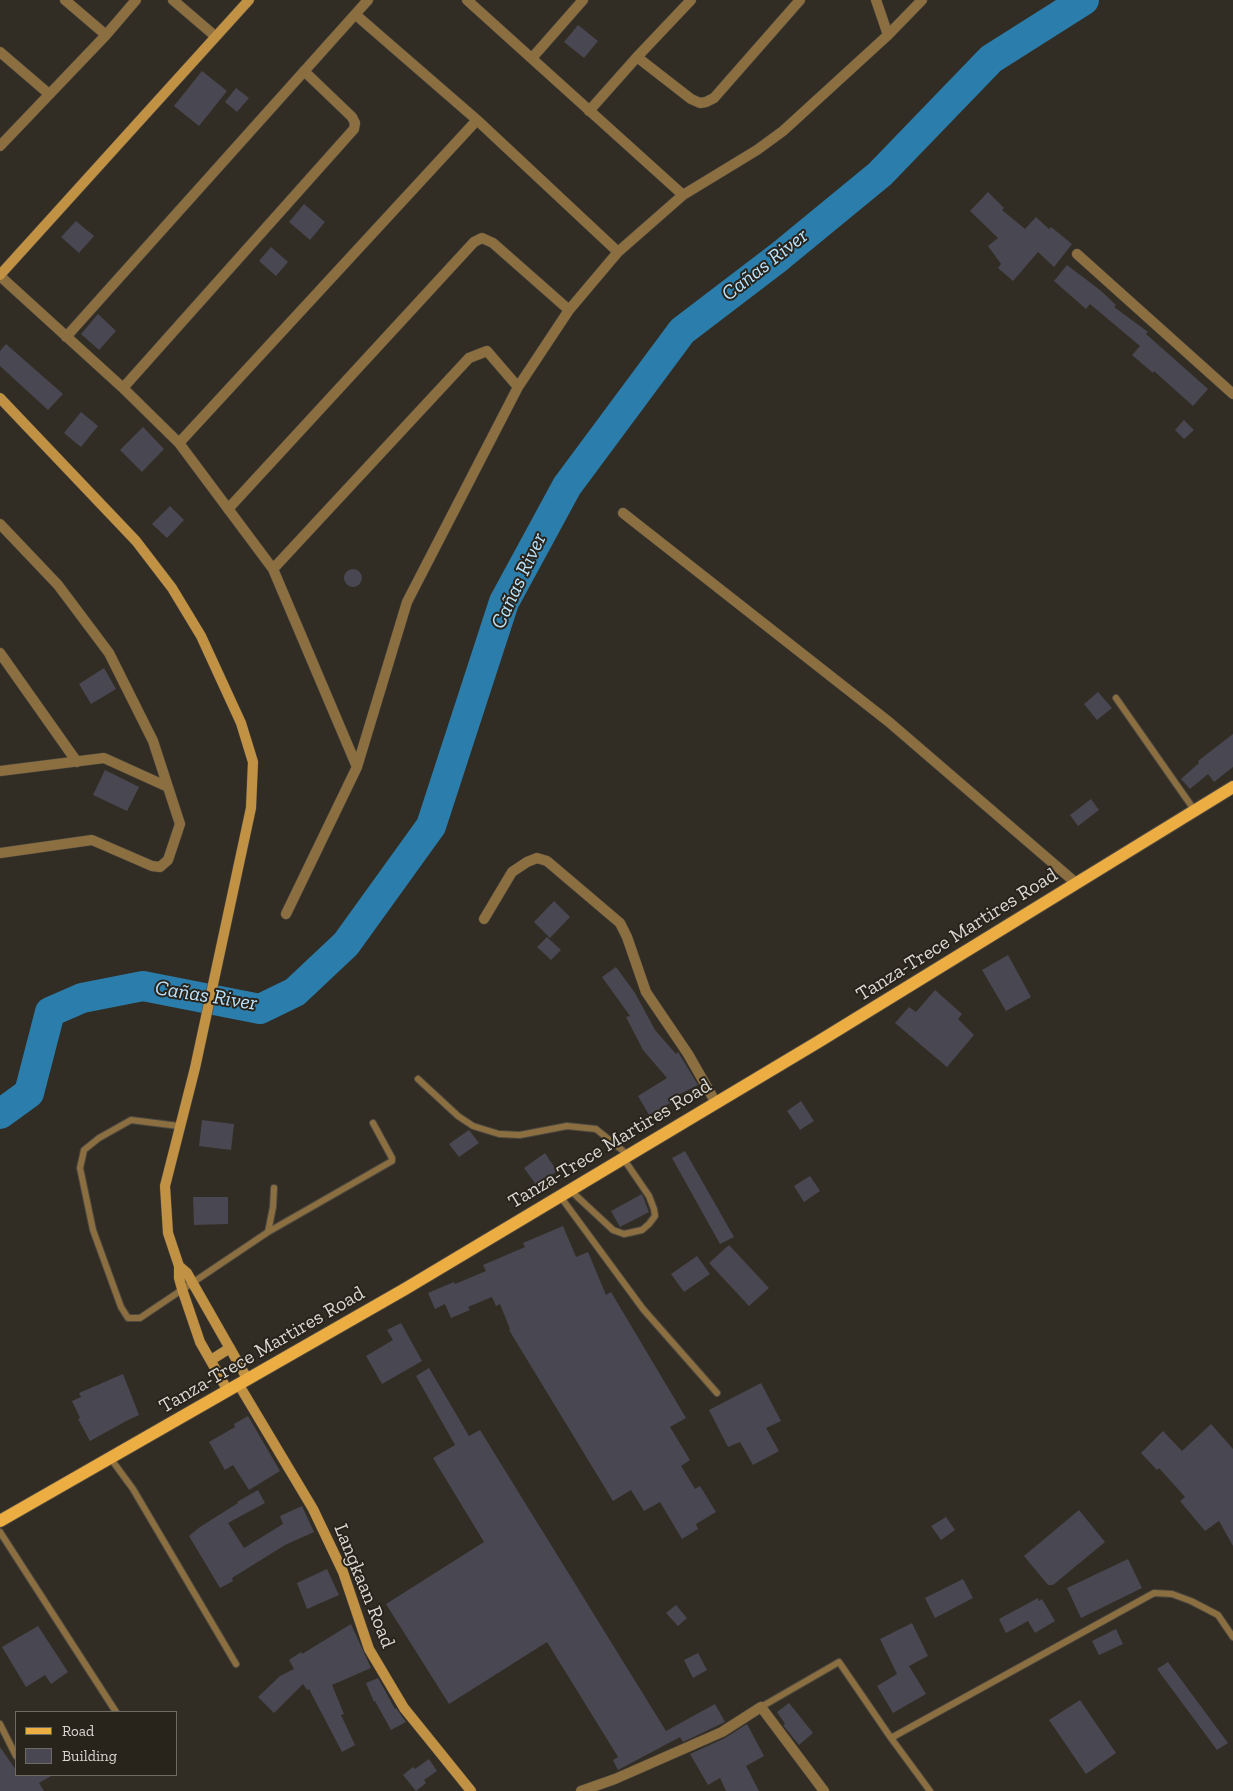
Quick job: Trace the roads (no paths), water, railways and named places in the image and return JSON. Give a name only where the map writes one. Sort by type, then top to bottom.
[{"type":"main road","name":"Tanza-Trece Martires Road","points":[[0,1521],[111,1459],[626,1157],[1233,787]]},
{"type":"street","points":[[65,0],[106,35]]},
{"type":"street","points":[[0,146],[106,35],[136,0]]},
{"type":"street","points":[[173,0],[215,36]]},
{"type":"street","points":[[249,0],[0,276],[123,388],[179,443],[272,569],[357,767]]},
{"type":"street","points":[[66,337],[368,0]]},
{"type":"street","points":[[532,58],[583,0]]},
{"type":"street","points":[[589,111],[691,0]]},
{"type":"street","points":[[876,0],[888,35]]},
{"type":"street","points":[[286,914],[357,767],[407,602],[518,387],[569,310],[618,252],[683,195],[757,150],[783,131],[888,35],[922,0]]},
{"type":"street","points":[[472,1],[589,111],[683,195]]},
{"type":"street","points":[[637,57],[691,99],[700,103],[706,102],[714,98],[796,2]]},
{"type":"street","points":[[356,15],[477,120],[618,252]]},
{"type":"street","points":[[0,52],[49,94]]},
{"type":"street","points":[[123,388],[354,129],[355,123],[352,117],[304,71]]},
{"type":"street","points":[[179,443],[477,120]]},
{"type":"street","points":[[228,509],[474,242],[482,238],[493,243],[569,310]]},
{"type":"street","points":[[1077,254],[1233,394]]},
{"type":"street","points":[[272,569],[469,358],[487,351],[518,387]]},
{"type":"street","points":[[1,400],[136,541],[172,588],[201,636],[241,723],[253,762],[251,808],[195,1068],[164,1186],[168,1233],[179,1266],[179,1278],[182,1289],[200,1342],[211,1360],[238,1385]]},
{"type":"street","points":[[623,513],[889,722],[1076,884]]},
{"type":"street","points":[[0,853],[92,840],[152,866],[160,867],[168,860],[180,824],[153,741],[109,653],[58,585],[1,527]]},
{"type":"street","points":[[0,653],[77,762]]},
{"type":"street","points":[[0,771],[104,758],[168,787]]},
{"type":"street","points":[[484,919],[512,872],[537,858],[547,861],[620,923],[646,992],[688,1054],[716,1103]]},
{"type":"street","points":[[179,1266],[186,1273],[230,1348],[238,1385]]},
{"type":"street","points":[[211,1360],[230,1348]]},
{"type":"street","name":"Langkaan Road","points":[[238,1385],[313,1509],[343,1572],[369,1649],[404,1708],[471,1791]]},
{"type":"street","points":[[581,1791],[615,1780],[722,1732],[761,1707],[824,1791]]},
{"type":"lane","points":[[1116,698],[1195,811]]},
{"type":"lane","points":[[418,1079],[458,1116],[473,1126],[499,1134],[520,1135],[567,1126],[596,1129],[626,1157],[649,1196],[655,1216],[642,1230],[624,1234],[613,1230],[565,1193]]},
{"type":"lane","points":[[179,1126],[131,1120],[99,1138],[84,1150],[80,1168],[93,1230],[121,1307],[128,1318],[140,1318],[268,1232],[392,1161],[373,1123]]},
{"type":"lane","points":[[268,1232],[273,1207],[274,1188]]},
{"type":"lane","points":[[565,1193],[643,1310],[717,1393]]},
{"type":"lane","points":[[111,1459],[133,1489],[236,1664]]},
{"type":"lane","points":[[0,1532],[115,1711]]},
{"type":"lane","points":[[891,1738],[1154,1593],[1172,1594],[1192,1601],[1218,1615],[1233,1637]]},
{"type":"lane","points":[[761,1707],[839,1662],[930,1791]]},
{"type":"lane","points":[[0,1724],[15,1754]]},
{"type":"waterway","name":"Cañas River","points":[[0,1114],[29,1093],[50,1012],[82,998],[143,986],[260,1009],[295,992],[346,944],[431,826],[504,602],[567,486],[682,331],[779,257],[880,174],[991,59],[1084,0]]}]
